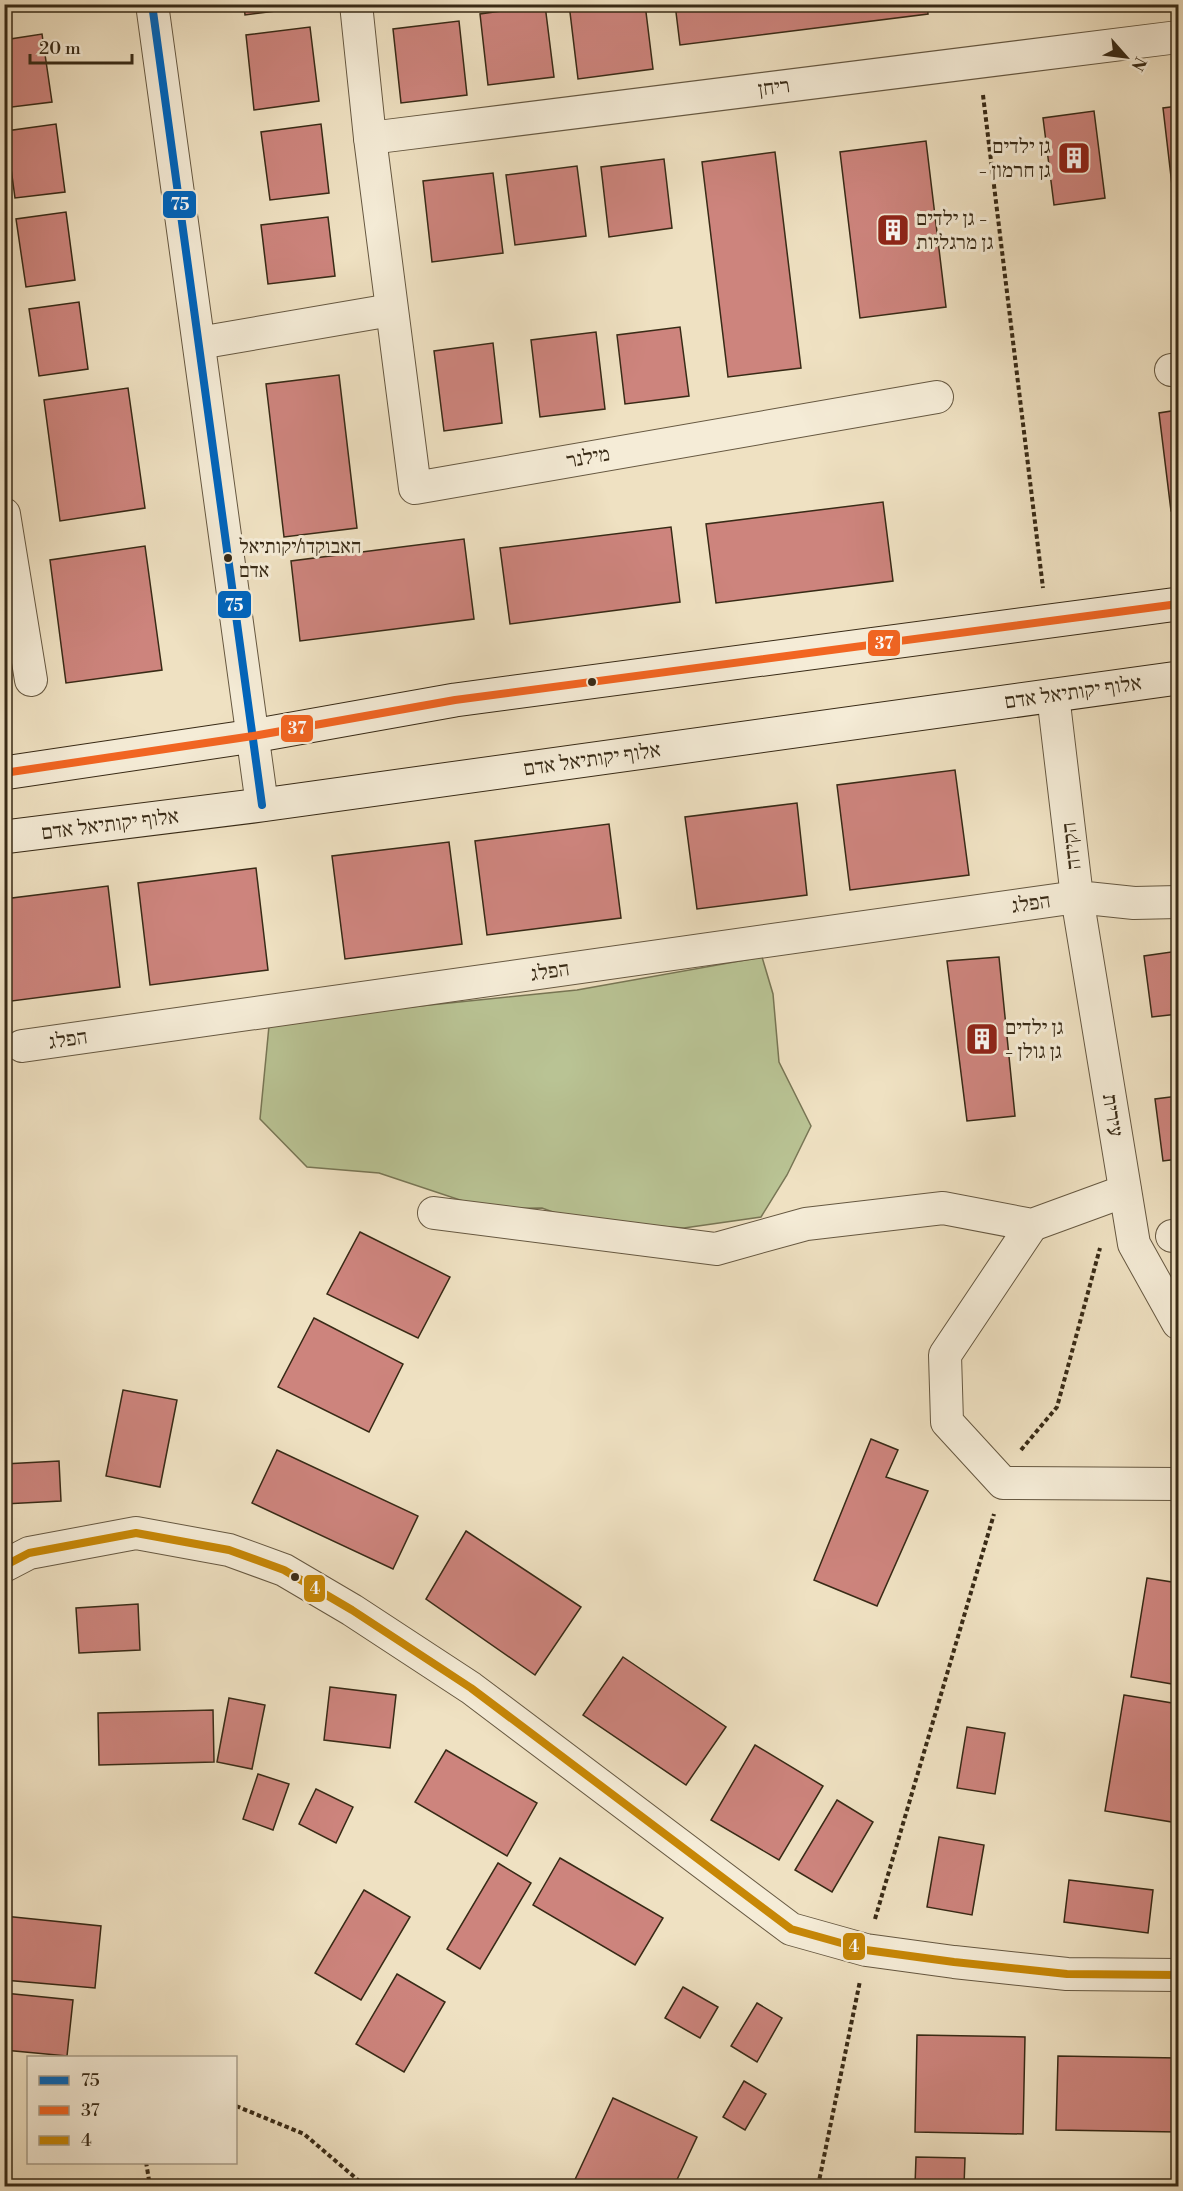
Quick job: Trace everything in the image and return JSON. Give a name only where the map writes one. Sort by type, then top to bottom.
[{"type":"street","points":[[153,4],[262,805]]},
{"type":"street","name":"מילנר","points":[[356,4],[370,138],[415,488],[937,397]]},
{"type":"street","name":"ריחן","points":[[370,138],[1179,37]]},
{"type":"street","points":[[199,343],[391,310]]},
{"type":"street","points":[[6,527],[31,680]]},
{"type":"street","points":[[4,773],[253,736],[455,700],[1179,604]]},
{"type":"street","name":"אלוף יקותיאל אדם","points":[[4,837],[262,805],[1179,678]]},
{"type":"street","name":"הקידה","points":[[1053,694],[1077,897],[1134,903],[1179,902]]},
{"type":"street","name":"הפלג","points":[[22,1046],[1077,897]]},
{"type":"street","name":"עירית","points":[[1077,897],[1134,1244],[1179,1323]]},
{"type":"street","points":[[434,1213],[716,1249],[806,1224],[943,1208],[1032,1224],[1125,1191]]},
{"type":"street","points":[[1032,1224],[945,1355],[947,1422],[1003,1484],[1179,1484]]},
{"type":"street","points":[[4,1566],[29,1553],[136,1533],[229,1550],[284,1570],[351,1610],[471,1688],[791,1929],[866,1950],[954,1962],[1066,1974],[1179,1976]]},
{"type":"path","points":[[979,62],[1047,622]]},
{"type":"path","points":[[818,2187],[866,1950],[1003,1484],[1013,1460],[1057,1407],[1102,1239],[1134,1244]]},
{"type":"path","points":[[237,2106],[304,2134],[365,2187]]},
{"type":"path","points":[[146,2164],[150,2187]]},
{"type":"green space","points":[[762,957],[773,994],[779,1062],[811,1126],[787,1175],[761,1217],[684,1228],[575,1220],[542,1208],[487,1209],[379,1173],[307,1167],[260,1119],[269,1026],[391,1009],[577,990]]},
{"type":"building","points":[[244,4],[315,4],[315,6],[245,15]]},
{"type":"building","points":[[569,4],[645,4],[653,69],[578,79]]},
{"type":"building","points":[[675,4],[927,4],[928,14],[680,45]]},
{"type":"building","points":[[545,5],[554,77],[488,85],[480,14]]},
{"type":"building","points":[[459,21],[467,95],[401,103],[393,29]]},
{"type":"building","points":[[310,27],[319,101],[254,110],[246,35]]},
{"type":"building","points":[[42,34],[52,102],[4,108],[4,40]]},
{"type":"building","points":[[1178,106],[1178,237],[1163,108]]},
{"type":"building","name":"גן ילדים - גן חרמון","points":[[1094,111],[1105,198],[1054,205],[1043,118]]},
{"type":"building","points":[[56,124],[65,192],[15,198],[6,131]]},
{"type":"building","points":[[321,124],[329,193],[270,200],[261,132]]},
{"type":"building","name":"גן ילדים - גן מרגליות","points":[[926,141],[946,307],[860,318],[840,152]]},
{"type":"building","points":[[775,152],[801,368],[728,377],[702,162]]},
{"type":"building","points":[[664,159],[672,228],[609,237],[601,167]]},
{"type":"building","points":[[577,166],[586,236],[515,245],[506,175]]},
{"type":"building","points":[[493,173],[503,253],[432,262],[423,181]]},
{"type":"building","points":[[66,212],[75,280],[26,287],[16,219]]},
{"type":"building","points":[[328,217],[335,276],[268,284],[261,225]]},
{"type":"building","points":[[79,302],[88,369],[39,376],[29,309]]},
{"type":"building","points":[[680,327],[689,396],[625,404],[617,335]]},
{"type":"building","points":[[596,332],[605,409],[540,417],[531,340]]},
{"type":"building","points":[[493,343],[502,423],[444,431],[434,351]]},
{"type":"building","points":[[339,375],[357,528],[284,537],[266,384]]},
{"type":"building","points":[[128,388],[145,508],[60,521],[44,400]]},
{"type":"building","points":[[1178,410],[1178,510],[1171,511],[1159,413]]},
{"type":"building","points":[[883,502],[893,581],[716,603],[706,524]]},
{"type":"building","points":[[671,527],[680,602],[510,624],[500,548]]},
{"type":"building","points":[[464,539],[474,619],[300,641],[291,561]]},
{"type":"building","points":[[145,546],[162,670],[66,683],[50,560]]},
{"type":"building","points":[[955,770],[969,875],[850,890],[837,785]]},
{"type":"building","points":[[797,803],[807,895],[697,909],[685,817]]},
{"type":"building","points":[[609,824],[621,918],[487,935],[475,841]]},
{"type":"building","points":[[449,842],[462,944],[345,959],[332,856]]},
{"type":"building","points":[[256,868],[268,970],[150,985],[138,883]]},
{"type":"building","points":[[108,886],[120,987],[4,1002],[4,899]]},
{"type":"building","points":[[1178,951],[1178,1014],[1152,1017],[1144,956]]},
{"type":"building","name":"גן ילדים - גן גולן","points":[[999,957],[1015,1116],[967,1121],[947,961]]},
{"type":"building","points":[[1178,1096],[1178,1159],[1163,1161],[1155,1099]]},
{"type":"building","points":[[360,1232],[450,1277],[418,1338],[327,1294]]},
{"type":"building","points":[[314,1318],[403,1364],[369,1432],[278,1387]]},
{"type":"building","points":[[123,1390],[177,1400],[160,1487],[106,1476]]},
{"type":"building","points":[[871,1439],[898,1450],[886,1477],[928,1491],[877,1606],[814,1580]]},
{"type":"building","points":[[277,1450],[418,1516],[393,1569],[252,1503]]},
{"type":"building","points":[[59,1461],[61,1501],[4,1504],[4,1464]]},
{"type":"building","points":[[466,1531],[581,1607],[535,1675],[426,1599]]},
{"type":"building","points":[[1147,1578],[1178,1583],[1178,1685],[1131,1677]]},
{"type":"building","points":[[138,1604],[140,1650],[79,1653],[76,1608]]},
{"type":"building","points":[[623,1657],[726,1727],[686,1785],[583,1715]]},
{"type":"building","points":[[330,1687],[396,1695],[390,1748],[324,1740]]},
{"type":"building","points":[[1124,1695],[1178,1704],[1178,1823],[1105,1811]]},
{"type":"building","points":[[229,1698],[265,1705],[252,1769],[217,1762]]},
{"type":"building","points":[[213,1710],[214,1762],[99,1765],[98,1713]]},
{"type":"building","points":[[967,1727],[1005,1733],[995,1794],[957,1788]]},
{"type":"building","points":[[755,1745],[823,1786],[779,1860],[711,1820]]},
{"type":"building","points":[[446,1750],[537,1803],[507,1856],[415,1802]]},
{"type":"building","points":[[258,1774],[289,1784],[273,1830],[243,1819]]},
{"type":"building","points":[[316,1789],[353,1807],[336,1843],[299,1824]]},
{"type":"building","points":[[837,1800],[873,1822],[832,1892],[795,1870]]},
{"type":"building","points":[[939,1837],[984,1845],[972,1915],[927,1907]]},
{"type":"building","points":[[560,1858],[663,1918],[635,1965],[533,1905]]},
{"type":"building","points":[[498,1863],[531,1883],[480,1969],[447,1949]]},
{"type":"building","points":[[1069,1880],[1153,1890],[1148,1933],[1064,1922]]},
{"type":"building","points":[[364,1890],[410,1917],[361,2000],[315,1973]]},
{"type":"building","points":[[4,1916],[101,1926],[95,1988],[4,1980]]},
{"type":"building","points":[[397,1974],[445,2002],[404,2072],[356,2044]]},
{"type":"building","points":[[683,1987],[718,2007],[700,2038],[665,2018]]},
{"type":"building","points":[[4,1993],[73,2000],[67,2056],[4,2050]]},
{"type":"building","points":[[757,2003],[782,2018],[757,2062],[731,2046]]},
{"type":"building","points":[[917,2035],[1025,2037],[1023,2134],[915,2132]]},
{"type":"building","points":[[1058,2056],[1178,2058],[1178,2132],[1056,2130]]},
{"type":"building","points":[[744,2081],[766,2094],[745,2130],[723,2117]]},
{"type":"building","points":[[613,2098],[697,2137],[674,2186],[572,2186]]},
{"type":"building","points":[[916,2157],[965,2158],[964,2186],[915,2186]]},
{"type":"transit line","name":"75","points":[[152,4],[262,805]]},
{"type":"transit line","name":"37","points":[[4,773],[253,736],[455,700],[1178,604]]},
{"type":"transit line","name":"4","points":[[4,1566],[29,1553],[136,1533],[229,1550],[284,1570],[352,1610],[471,1688],[791,1929],[866,1950],[954,1962],[1067,1974],[1178,1975]]},
{"type":"place","name":"גן ילדים - גן חרמון","points":[[1074,158]]},
{"type":"place","name":"גן ילדים - גן מרגליות","points":[[893,230]]},
{"type":"place","name":"האבוקדו/יקותיאל אדם","points":[[228,558]]},
{"type":"place","name":"גן ילדים - גן גולן","points":[[982,1039]]}]
